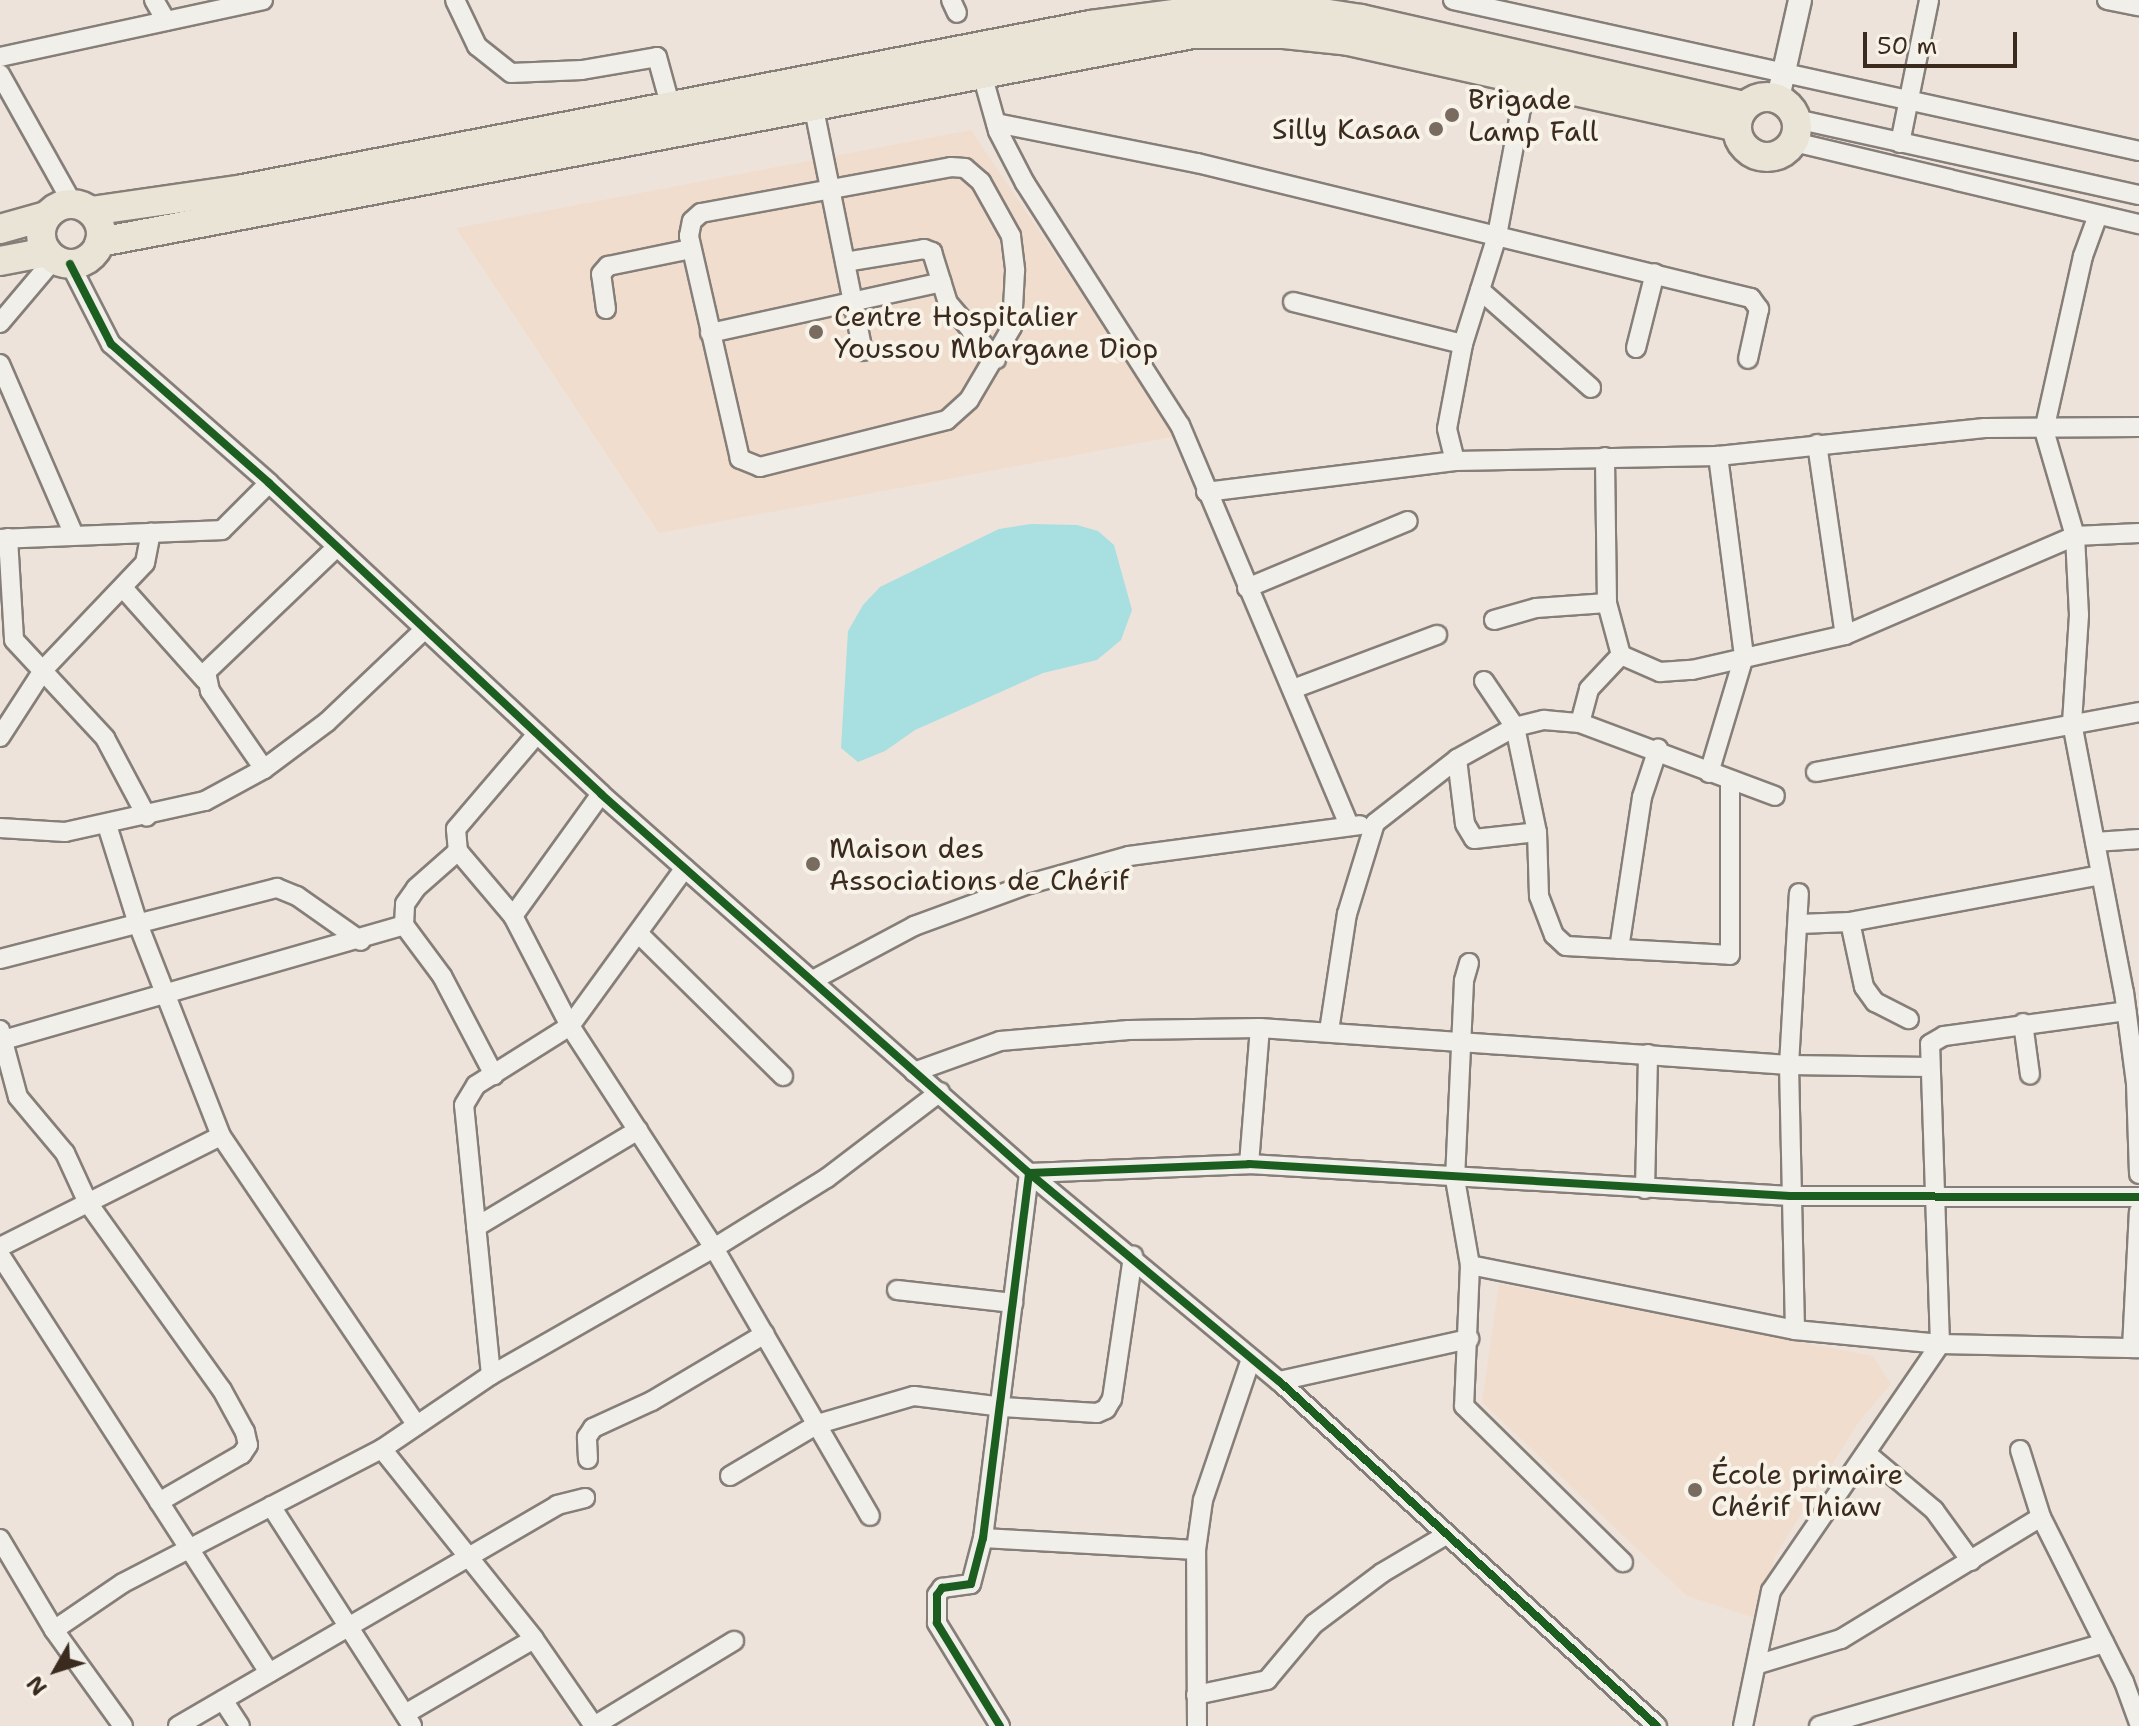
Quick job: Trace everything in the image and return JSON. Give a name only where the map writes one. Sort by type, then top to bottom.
[{"type":"main road","points":[[100,242],[811,94],[1091,25],[1245,7],[1361,19],[1741,116]]},
{"type":"main road","points":[[0,229],[82,208],[243,189],[671,108],[982,74],[1134,43],[1236,32],[1349,41],[1526,82],[1741,116]]},
{"type":"main road","points":[[1760,97],[1788,108],[1779,155],[1760,156],[1743,145],[1741,116],[1760,97]]},
{"type":"main road","points":[[0,261],[89,258],[100,242],[100,226],[82,208]]},
{"type":"main road","points":[[46,216],[41,240],[57,258]]},
{"type":"street","points":[[154,0],[166,21]]},
{"type":"street","points":[[0,57],[263,0]]},
{"type":"street","points":[[455,0],[477,46],[511,73],[582,70],[657,57],[671,108]]},
{"type":"street","points":[[1453,0],[1900,143],[2139,195]]},
{"type":"street","points":[[1788,108],[1800,0]]},
{"type":"street","points":[[1900,143],[1929,0]]},
{"type":"street","points":[[2107,0],[2139,6]]},
{"type":"street","points":[[0,74],[82,208]]},
{"type":"street","points":[[982,74],[996,123],[1057,235],[1180,425],[1349,826]]},
{"type":"street","points":[[1455,461],[1447,429],[1463,344],[1497,236],[1526,82]]},
{"type":"street","points":[[811,94],[863,351]]},
{"type":"street","points":[[1788,108],[1909,99],[2139,151]]},
{"type":"street","points":[[1788,108],[2098,215],[2139,224]]},
{"type":"street","points":[[996,123],[1197,163],[1655,273],[1756,301],[1759,309],[1748,359]]},
{"type":"street","points":[[951,167],[972,173],[1011,236],[1016,299],[1012,327],[996,359],[969,400],[947,420],[760,467],[740,459],[735,451],[691,249],[692,221],[701,213],[951,167]]},
{"type":"street","points":[[2098,215],[2083,256],[2044,430],[2075,536],[2079,615],[2072,723],[2101,875],[2129,998],[2139,1174]]},
{"type":"street","points":[[606,309],[601,274],[608,266],[691,249]]},
{"type":"street","points":[[845,262],[924,249],[932,252],[956,315],[996,359]]},
{"type":"street","points":[[0,323],[57,258],[111,344],[269,483],[601,794],[1029,1173],[1133,1256],[1279,1381],[1657,1726]]},
{"type":"street","points":[[1636,348],[1655,273]]},
{"type":"street","points":[[710,333],[941,282]]},
{"type":"street","points":[[1480,290],[1591,388]]},
{"type":"street","points":[[1293,302],[1463,344]]},
{"type":"street","points":[[0,364],[74,535]]},
{"type":"street","points":[[1206,492],[1455,461],[1718,456],[1985,428],[2139,427]]},
{"type":"street","points":[[1817,444],[1845,635]]},
{"type":"street","points":[[1709,773],[1744,656],[1718,456]]},
{"type":"street","points":[[1605,457],[1607,603],[1621,655]]},
{"type":"street","points":[[147,817],[105,738],[44,669],[7,641],[4,538],[151,533],[231,526],[269,483]]},
{"type":"street","points":[[1247,588],[1408,521]]},
{"type":"street","points":[[0,737],[44,669],[124,589],[149,557],[151,533]]},
{"type":"street","points":[[1621,655],[1660,672],[1692,670],[1845,635],[2075,536],[2139,533]]},
{"type":"street","points":[[205,680],[208,668],[337,547]]},
{"type":"street","points":[[124,589],[205,680],[264,769]]},
{"type":"street","points":[[1494,620],[1536,608],[1607,603]]},
{"type":"street","points":[[0,828],[39,833],[107,825],[193,806],[264,769],[367,689],[425,629]]},
{"type":"street","points":[[1293,689],[1437,635]]},
{"type":"street","points":[[1580,723],[1589,689],[1621,655]]},
{"type":"street","points":[[1484,681],[1515,727],[1537,832],[1539,896],[1559,942],[1619,949],[1730,955],[1730,784]]},
{"type":"street","points":[[1816,772],[2139,712]]},
{"type":"street","points":[[813,980],[914,926],[1058,876],[1129,856],[1375,823],[1457,759],[1515,727],[1544,720],[1580,723],[1658,749],[1730,784],[1775,796]]},
{"type":"street","points":[[537,734],[456,829],[458,851],[513,916],[570,1026],[714,1248],[870,1516]]},
{"type":"street","points":[[1619,949],[1642,797],[1658,749]]},
{"type":"street","points":[[1457,759],[1465,824],[1474,839],[1537,832]]},
{"type":"street","points":[[513,916],[601,794]]},
{"type":"street","points":[[1329,1031],[1347,914],[1375,823]]},
{"type":"street","points":[[107,825],[163,993],[221,1136],[417,1425]]},
{"type":"street","points":[[2095,842],[2139,839]]},
{"type":"street","points":[[458,851],[416,888],[405,904],[404,925],[442,976],[494,1075]]},
{"type":"street","points":[[491,1375],[464,1105],[476,1085],[570,1026],[640,935],[685,868]]},
{"type":"street","points":[[1799,924],[1850,922],[2101,875]]},
{"type":"street","points":[[0,959],[277,888],[297,896],[361,941]]},
{"type":"street","points":[[1795,1330],[1789,1065],[1799,893]]},
{"type":"street","points":[[1850,922],[1864,987],[1875,1002],[1909,1019]]},
{"type":"street","points":[[159,1502],[242,1454],[248,1445],[245,1432],[222,1390],[88,1203],[65,1153],[9,1100],[1,1037],[361,941],[404,925]]},
{"type":"street","points":[[640,935],[783,1076]]},
{"type":"street","points":[[1469,963],[1455,1179],[1470,1265],[1464,1406],[1623,1562]]},
{"type":"street","points":[[1743,1726],[1759,1664],[1771,1591],[1940,1344],[1930,1067],[1934,1038],[2023,1023],[2129,998]]},
{"type":"street","points":[[2023,1023],[2030,1075]]},
{"type":"street","points":[[1249,1164],[1260,1028]]},
{"type":"street","points":[[914,1072],[1000,1041],[1129,1030],[1260,1028],[1789,1065],[1930,1067]]},
{"type":"street","points":[[1645,1189],[1648,1054]]},
{"type":"street","points":[[54,1630],[123,1583],[382,1449],[491,1375],[714,1248],[827,1178],[940,1092]]},
{"type":"street","points":[[476,1227],[638,1130]]},
{"type":"street","points":[[0,1247],[221,1136]]},
{"type":"street","points":[[1029,1173],[1249,1164],[1455,1179],[1790,1196],[1935,1200],[2139,1197]]},
{"type":"street","points":[[1000,1726],[936,1614],[938,1590],[967,1586],[974,1579],[983,1538],[1003,1407],[1029,1173]]},
{"type":"street","points":[[1470,1265],[1795,1330],[1940,1344],[2136,1348],[2139,1211]]},
{"type":"street","points":[[0,1255],[269,1673]]},
{"type":"street","points":[[730,1476],[818,1424],[914,1396],[1003,1407],[1097,1413],[1106,1409],[1112,1399],[1133,1256]]},
{"type":"street","points":[[897,1290],[1013,1303]]},
{"type":"street","points":[[588,1459],[587,1437],[593,1428],[652,1401],[765,1334]]},
{"type":"street","points":[[1279,1381],[1469,1339]]},
{"type":"street","points":[[1197,1726],[1196,1550],[1203,1500],[1251,1359]]},
{"type":"street","points":[[382,1449],[465,1557],[534,1639],[594,1726],[734,1641]]},
{"type":"street","points":[[2020,1450],[2041,1517],[2104,1643],[2132,1679],[2139,1723]]},
{"type":"street","points":[[1866,1453],[1934,1510],[1971,1561]]},
{"type":"street","points":[[178,1726],[557,1505],[585,1498]]},
{"type":"street","points":[[271,1506],[351,1626],[408,1720],[534,1639]]},
{"type":"street","points":[[1759,1664],[1841,1639],[2041,1517]]},
{"type":"street","points":[[1196,1695],[1267,1680],[1314,1624],[1382,1573],[1446,1535]]},
{"type":"street","points":[[983,1538],[1196,1550]]},
{"type":"street","points":[[0,1539],[8,1567],[123,1726]]},
{"type":"street","points":[[1819,1726],[2104,1643]]},
{"type":"street","points":[[223,1700],[240,1726]]},
{"type":"shaded area","name":"Centre Hospitalier Youssou Mbargane Diop","points":[[971,130],[1177,436],[659,533],[456,228]]},
{"type":"shaded area","name":"École primaire Chérif Thiaw","points":[[1499,1284],[1873,1356],[1891,1384],[1858,1423],[1775,1556],[1758,1619],[1687,1596],[1482,1402]]},
{"type":"water","points":[[1031,524],[1077,525],[1098,531],[1114,545],[1132,610],[1121,640],[1097,660],[1043,673],[915,730],[885,751],[858,762],[841,748],[848,631],[863,605],[880,587],[999,529]]},
{"type":"cycle path","points":[[70,264],[111,344],[269,483],[601,794],[1029,1173],[1279,1381],[1657,1726]]},
{"type":"cycle path","points":[[1000,1726],[937,1623],[937,1595],[942,1588],[971,1584],[983,1538],[1029,1173],[1249,1164],[1790,1196],[2139,1197]]},
{"type":"place","name":"Brigade Lamp Fall","points":[[1452,115]]},
{"type":"place","name":"Silly Kasaa","points":[[1436,129]]},
{"type":"place","name":"Centre Hospitalier Youssou Mbargane Diop","points":[[816,332]]},
{"type":"place","name":"Maison des Associations de Chérif","points":[[813,864]]},
{"type":"place","name":"École primaire Chérif Thiaw","points":[[1695,1490]]}]
